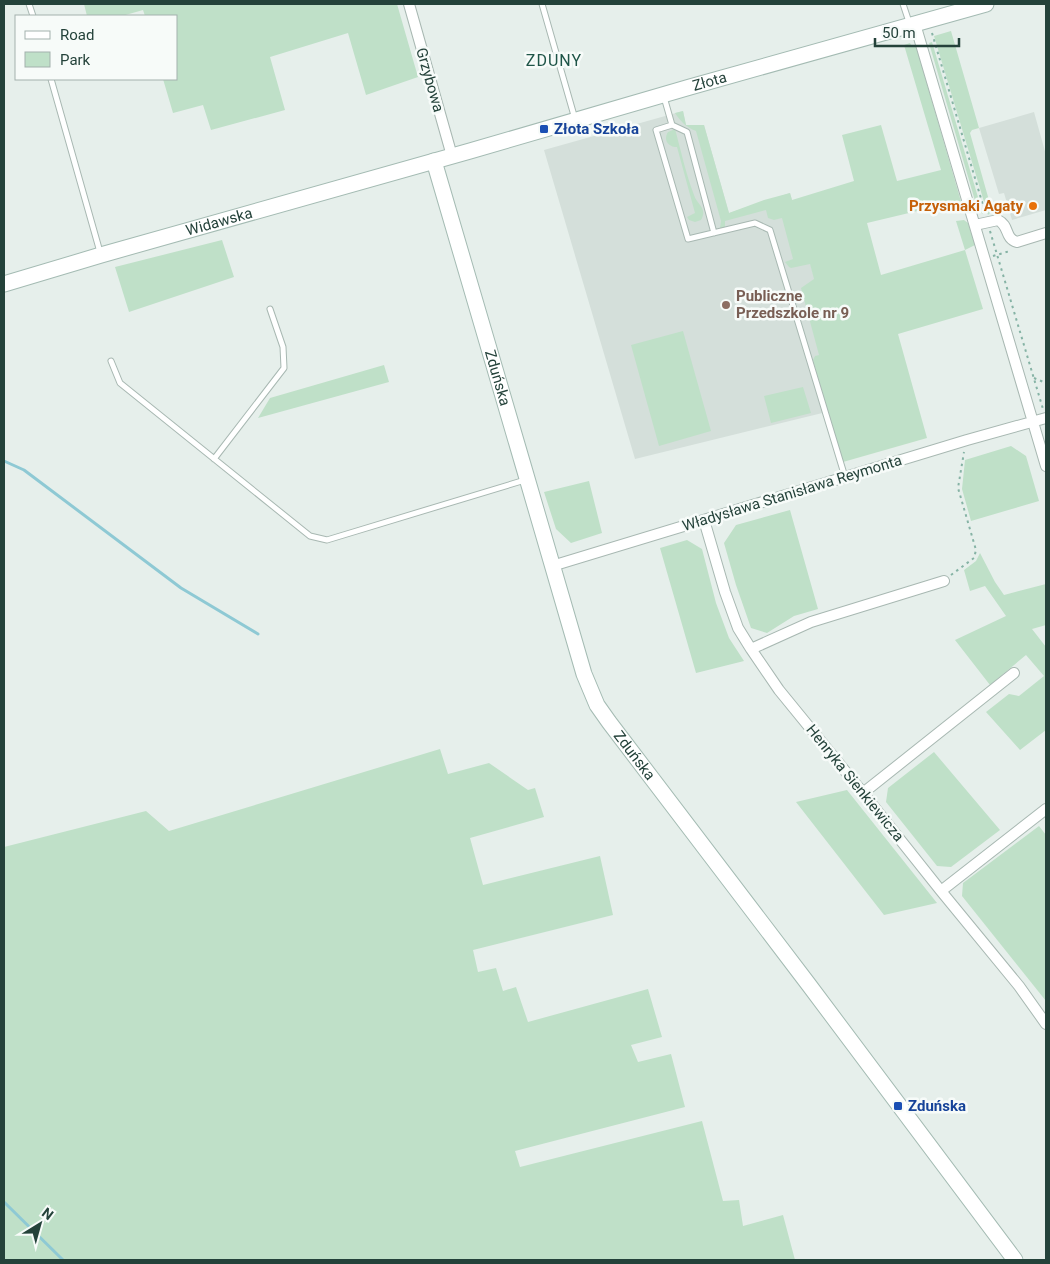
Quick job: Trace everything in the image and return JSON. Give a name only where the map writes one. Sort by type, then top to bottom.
[{"type":"street","name":"Grzybowa","points":[[408,4],[452,156]]},
{"type":"street","name":"Złota","points":[[434,161],[809,52],[986,4]]},
{"type":"street","points":[[912,25],[1046,466]]},
{"type":"street","name":"Widawska","points":[[4,284],[434,161]]},
{"type":"street","name":"Zduńska","points":[[434,161],[584,674],[601,711],[1015,1260]]},
{"type":"street","points":[[974,225],[998,220],[1005,224],[1010,238],[1017,242],[1046,233]]},
{"type":"street","name":"Władysława Stanisława Reymonta","points":[[552,566],[967,440],[1046,418]]},
{"type":"street","name":"Henryka Sienkiewicza","points":[[704,520],[724,592],[738,628],[751,649],[779,690],[864,793],[940,891],[1019,986],[1046,1024]]},
{"type":"street","points":[[751,649],[811,622],[944,581]]},
{"type":"street","points":[[864,793],[1014,673]]},
{"type":"street","points":[[940,891],[1046,809]]},
{"type":"lane","points":[[542,4],[576,120]]},
{"type":"lane","points":[[903,4],[912,25]]},
{"type":"lane","points":[[51,80],[101,255]]},
{"type":"lane","points":[[663,94],[672,125]]},
{"type":"lane","points":[[714,233],[687,132],[672,125],[656,130],[688,240],[755,223],[770,230],[845,478]]},
{"type":"lane","points":[[214,459],[284,368],[283,347],[270,309]]},
{"type":"lane","points":[[111,361],[120,383],[310,536],[327,540],[528,480]]},
{"type":"path","points":[[1033,378],[1046,383]]},
{"type":"path","points":[[944,581],[974,558],[976,550],[958,488],[967,440]]},
{"type":"shaded area","points":[[683,111],[686,125],[704,125],[729,213],[790,193],[851,406],[635,459],[544,150]]},
{"type":"shaded area","points":[[1034,112],[1046,155],[1046,210],[1012,220],[1004,193],[999,194],[979,128]]},
{"type":"green space","points":[[84,4],[397,4],[418,77],[366,95],[348,33],[270,57],[285,110],[211,130],[203,105],[173,113],[163,80],[178,80],[178,15],[145,15],[143,10],[126,15],[87,15]]},
{"type":"green space","points":[[951,31],[979,128],[972,130],[970,133],[992,211],[988,215],[934,36]]},
{"type":"green space","points":[[932,42],[983,214],[978,211],[929,43]]},
{"type":"green space","points":[[910,43],[912,47],[916,46],[962,205],[960,210],[953,212],[951,203],[867,223],[881,275],[965,250],[983,309],[898,334],[927,438],[843,462],[813,360],[815,356],[819,355],[801,288],[814,279],[810,264],[789,267],[785,262],[793,259],[782,218],[774,220],[768,218],[766,210],[725,221],[725,230],[720,228],[721,221],[696,131],[684,124],[675,113],[683,111],[686,125],[704,125],[729,213],[790,193],[792,200],[854,181],[842,135],[881,125],[897,181],[941,170],[904,45]]},
{"type":"green space","points":[[675,129],[691,187],[695,198],[703,209],[701,220],[695,222],[687,217],[695,213],[677,147],[671,146],[666,140],[668,132]]},
{"type":"green space","points":[[964,220],[968,223],[975,245],[965,250],[956,221]]},
{"type":"green space","points":[[222,240],[234,277],[129,312],[115,267]]},
{"type":"green space","points":[[683,331],[711,431],[659,446],[631,345]]},
{"type":"green space","points":[[384,365],[389,382],[258,418],[270,398]]},
{"type":"green space","points":[[803,387],[811,413],[771,423],[764,396]]},
{"type":"green space","points":[[1011,446],[1026,456],[1039,501],[971,521],[962,489],[965,460]]},
{"type":"green space","points":[[589,481],[602,533],[571,543],[556,529],[544,492]]},
{"type":"green space","points":[[790,510],[818,609],[794,616],[767,633],[751,628],[724,543],[736,525]]},
{"type":"green space","points":[[687,540],[702,549],[716,603],[729,638],[744,661],[696,673],[660,548]]},
{"type":"green space","points":[[980,553],[1004,595],[1046,584],[1046,625],[1032,629],[1046,647],[1046,730],[1020,750],[986,712],[1009,694],[1019,696],[1044,676],[1026,655],[990,685],[955,640],[1006,616],[985,586],[970,591],[964,570],[976,561]]},
{"type":"green space","points":[[440,749],[448,774],[489,763],[528,790],[535,788],[544,817],[470,838],[483,885],[600,856],[613,915],[473,950],[478,972],[496,968],[503,991],[516,987],[528,1022],[648,989],[662,1037],[631,1045],[638,1062],[671,1054],[685,1107],[515,1151],[520,1167],[702,1121],[723,1201],[739,1200],[743,1226],[783,1215],[795,1260],[4,1260],[4,847],[146,811],[169,831]]},
{"type":"green space","points":[[934,752],[1000,830],[951,867],[937,866],[886,802],[888,788]]},
{"type":"green space","points":[[847,790],[937,903],[884,915],[796,802]]},
{"type":"green space","points":[[1039,826],[1046,835],[1046,1001],[962,896],[963,883]]},
{"type":"waterway","points":[[4,461],[24,470],[181,588],[258,634]]},
{"type":"waterway","points":[[4,1202],[63,1260]]},
{"type":"place","name":"Złota Szkoła","points":[[544,129]]},
{"type":"place","name":"Przysmaki Agaty","points":[[1033,206]]},
{"type":"place","name":"Publiczne Przedszkole nr 9","points":[[726,305]]},
{"type":"place","name":"Zduńska","points":[[898,1106]]},
{"type":"district","name":"ZDUNY","points":[[554,60]]}]
